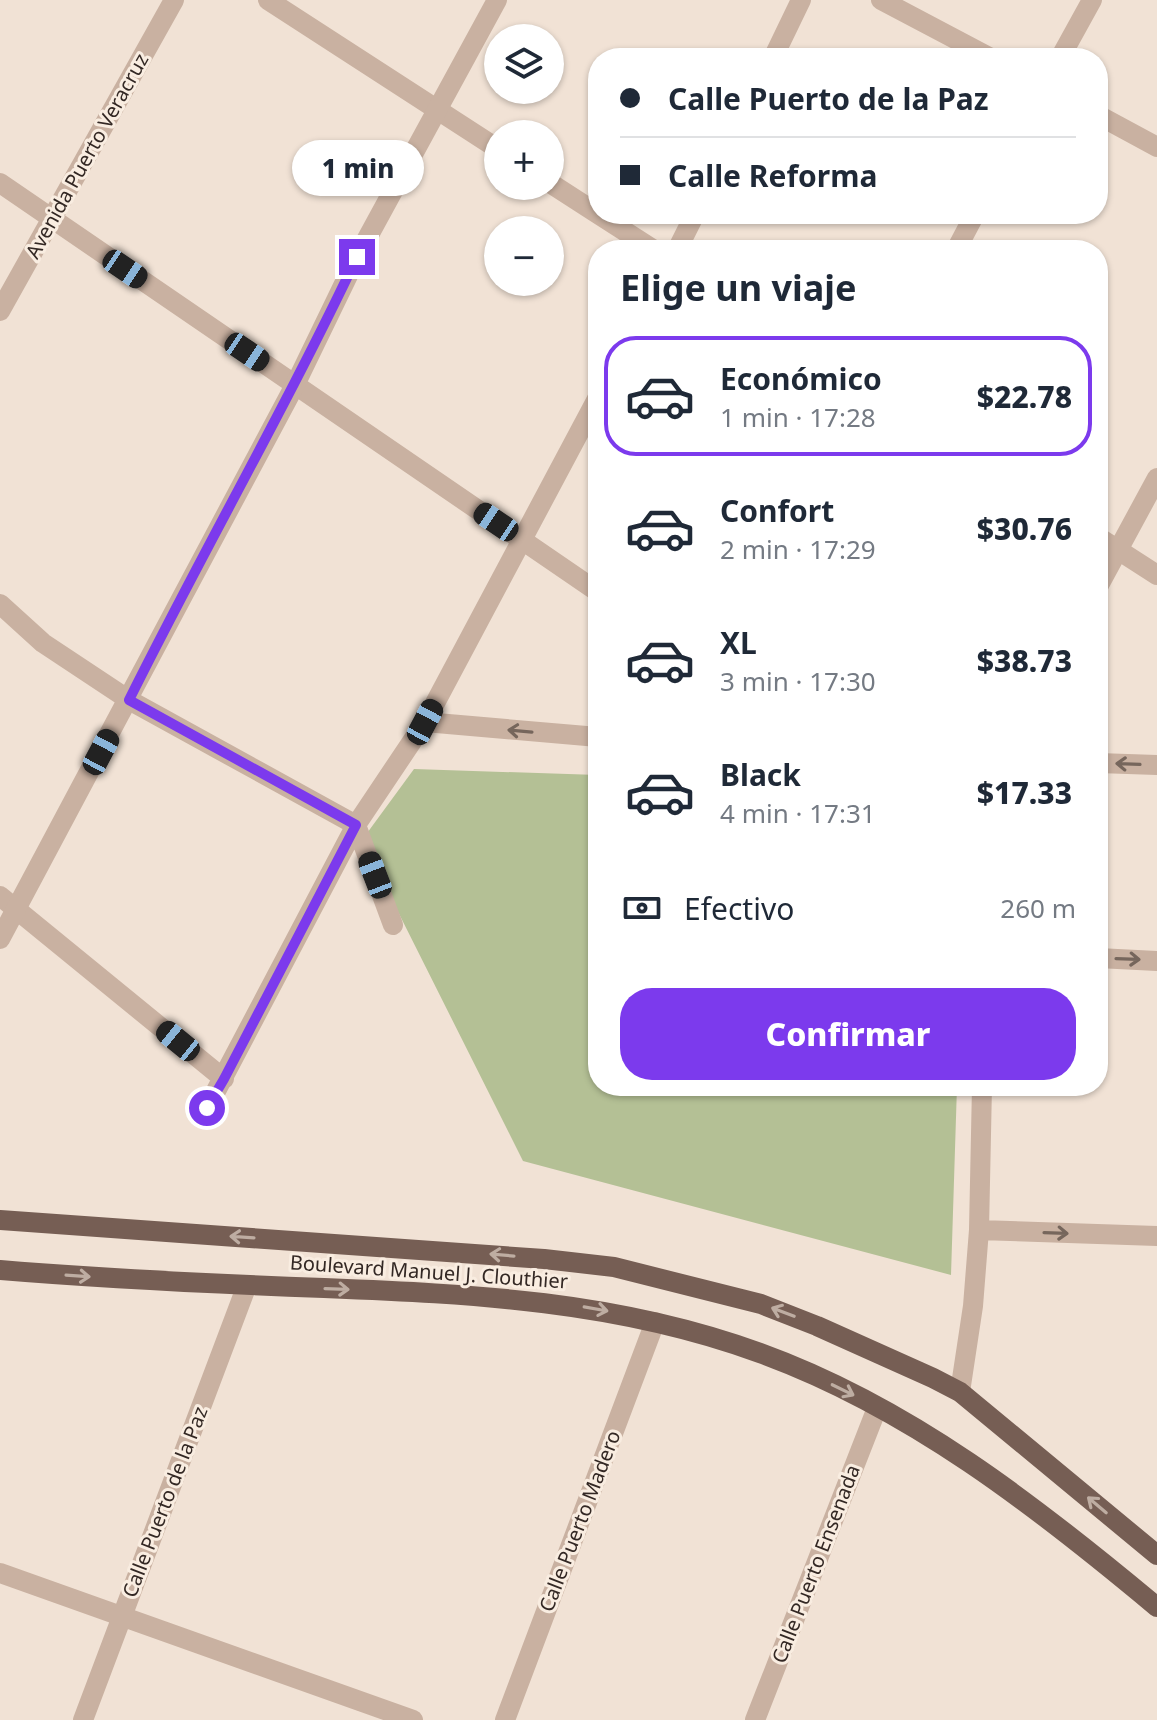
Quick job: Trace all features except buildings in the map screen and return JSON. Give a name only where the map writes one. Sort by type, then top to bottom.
[{"type":"main road","name":"Boulevard Manuel J. Clouthier","points":[[0,1220],[443,1250],[614,1267],[761,1304],[902,1363],[960,1392],[1157,1555]]},
{"type":"main road","name":"Boulevard Manuel J. Clouthier","points":[[0,1270],[470,1295],[565,1304],[655,1322],[761,1353],[847,1391],[943,1445],[1005,1487],[1157,1607]]},
{"type":"street","name":"Avenida Puerto Veracruz","points":[[0,311],[174,0]]},
{"type":"street","points":[[268,0],[484,140]]},
{"type":"street","points":[[0,939],[8,903],[129,700],[295,385],[357,257],[497,0]]},
{"type":"street","points":[[778,48],[801,0]]},
{"type":"street","points":[[881,0],[972,48]]},
{"type":"street","points":[[1066,48],[1092,0]]},
{"type":"street","points":[[1108,120],[1157,147]]},
{"type":"street","points":[[0,183],[588,585]]},
{"type":"street","points":[[564,192],[588,208]]},
{"type":"street","points":[[614,224],[638,240]]},
{"type":"street","points":[[207,1108],[356,825],[425,722],[588,415]]},
{"type":"street","points":[[1108,568],[1157,478]]},
{"type":"street","points":[[1108,544],[1157,575]]},
{"type":"street","points":[[0,604],[43,643],[129,700],[356,825],[393,925]]},
{"type":"street","points":[[425,722],[588,736]]},
{"type":"street","points":[[1108,763],[1157,765]]},
{"type":"street","points":[[8,903],[224,1079]]},
{"type":"street","points":[[1108,959],[1157,961]]},
{"type":"street","points":[[960,1392],[973,1306],[979,1230],[982,1096]]},
{"type":"street","points":[[979,1230],[1157,1236]]},
{"type":"street","name":"Calle Puerto de la Paz","points":[[83,1720],[247,1285]]},
{"type":"street","name":"Calle Puerto Madero","points":[[505,1720],[655,1322]]},
{"type":"street","name":"Calle Puerto Ensenada","points":[[755,1720],[877,1408]]},
{"type":"street","points":[[0,1573],[413,1720]]},
{"type":"green space","points":[[414,769],[588,775],[588,1096],[957,1096],[951,1275],[523,1161],[362,840]]},
{"type":"route","points":[[207,1108],[356,825],[129,700],[295,385],[357,257]]}]
